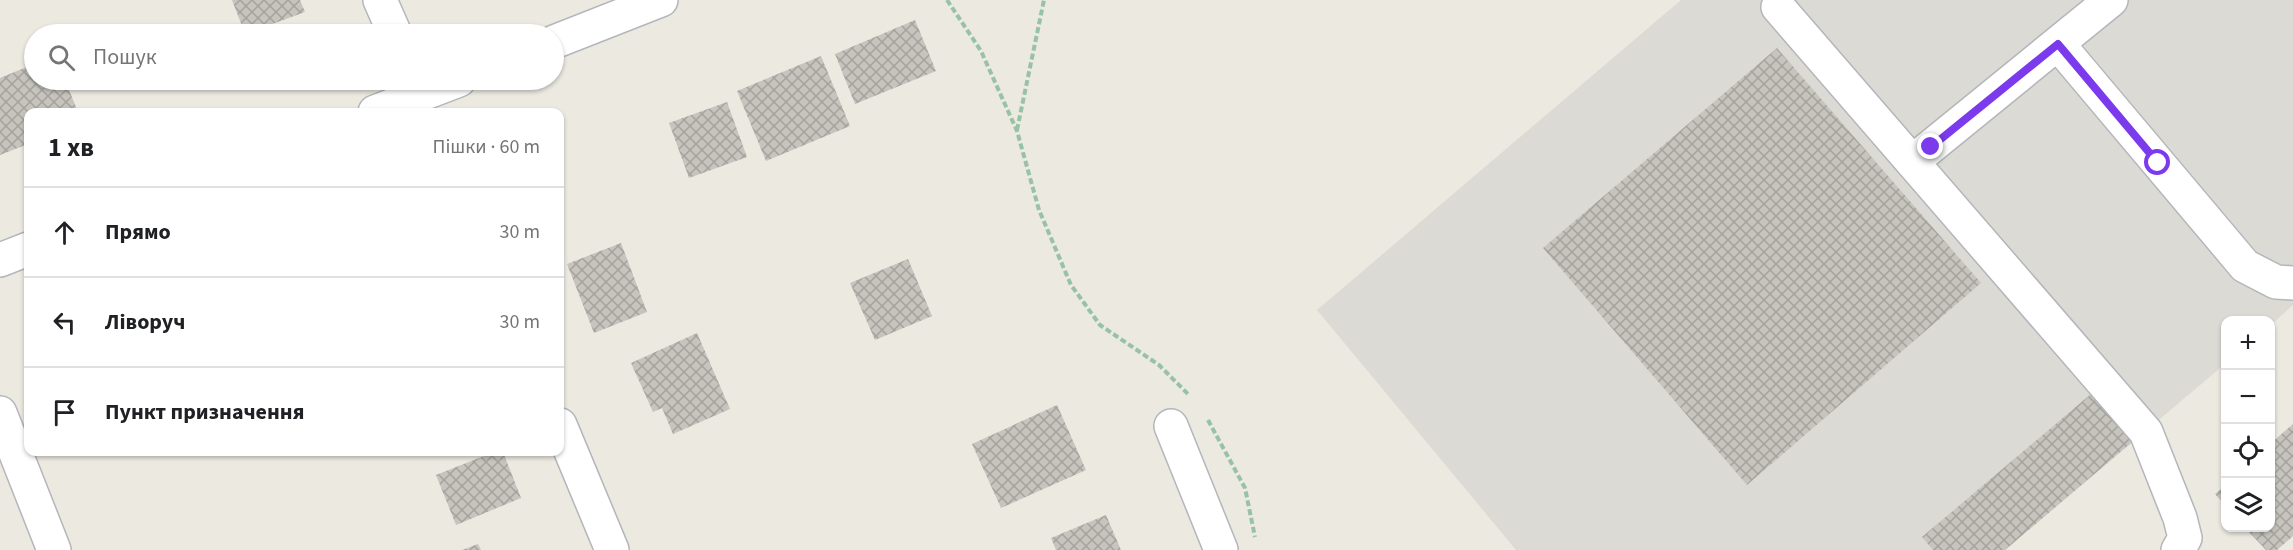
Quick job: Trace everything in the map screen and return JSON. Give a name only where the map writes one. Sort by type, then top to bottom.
[{"type":"street","points":[[380,0],[391,24]]},
{"type":"street","points":[[564,38],[662,0]]},
{"type":"street","points":[[1912,162],[2111,0]]},
{"type":"street","points":[[1778,7],[2146,432],[2180,518],[2185,538],[2178,550]]},
{"type":"street","points":[[2058,44],[2245,266],[2276,282],[2293,283]]},
{"type":"street","points":[[386,108],[422,95]]},
{"type":"street","points":[[0,260],[24,251]]},
{"type":"street","points":[[0,413],[54,550]]},
{"type":"street","points":[[1171,426],[1221,550]]},
{"type":"street","points":[[564,434],[612,550]]},
{"type":"path","points":[[947,0],[981,51],[1017,131],[1039,210],[1071,285],[1100,324],[1159,365],[1194,400]]},
{"type":"path","points":[[1017,131],[1044,0]]},
{"type":"path","points":[[1207,418],[1245,488],[1256,540]]},
{"type":"shaded area","points":[[1681,0],[2293,0],[2293,305],[2275,321],[2275,316],[2221,316],[2221,367],[2005,550],[1516,550],[1317,310]]},
{"type":"building","points":[[232,0],[300,0],[305,12],[272,24],[241,24]]},
{"type":"building","points":[[915,20],[936,71],[855,104],[835,54]]},
{"type":"building","points":[[1777,48],[1981,283],[1747,485],[1543,248]]},
{"type":"building","points":[[821,56],[850,126],[766,161],[737,91]]},
{"type":"building","points":[[24,68],[24,90],[69,90],[76,108],[24,108],[24,146],[0,155],[0,78]]},
{"type":"building","points":[[727,102],[747,157],[689,178],[669,123]]},
{"type":"building","points":[[621,243],[647,312],[594,333],[567,264]]},
{"type":"building","points":[[908,259],[932,316],[875,340],[850,283]]},
{"type":"building","points":[[697,333],[730,409],[673,434],[662,408],[653,412],[631,363]]},
{"type":"building","points":[[2091,394],[2132,442],[2005,550],[1933,550],[1922,537]]},
{"type":"building","points":[[1057,405],[1086,470],[1001,508],[972,444]]},
{"type":"building","points":[[2293,424],[2293,536],[2277,550],[2266,550],[2249,532],[2275,532],[2275,440]]},
{"type":"building","points":[[484,456],[505,456],[521,498],[456,525],[436,475]]},
{"type":"building","points":[[2221,489],[2221,501],[2215,494]]},
{"type":"building","points":[[1106,515],[1121,550],[1056,550],[1051,538]]},
{"type":"building","points":[[478,544],[481,550],[462,550]]},
{"type":"route","points":[[1931,147],[2058,44],[2158,163]]}]
